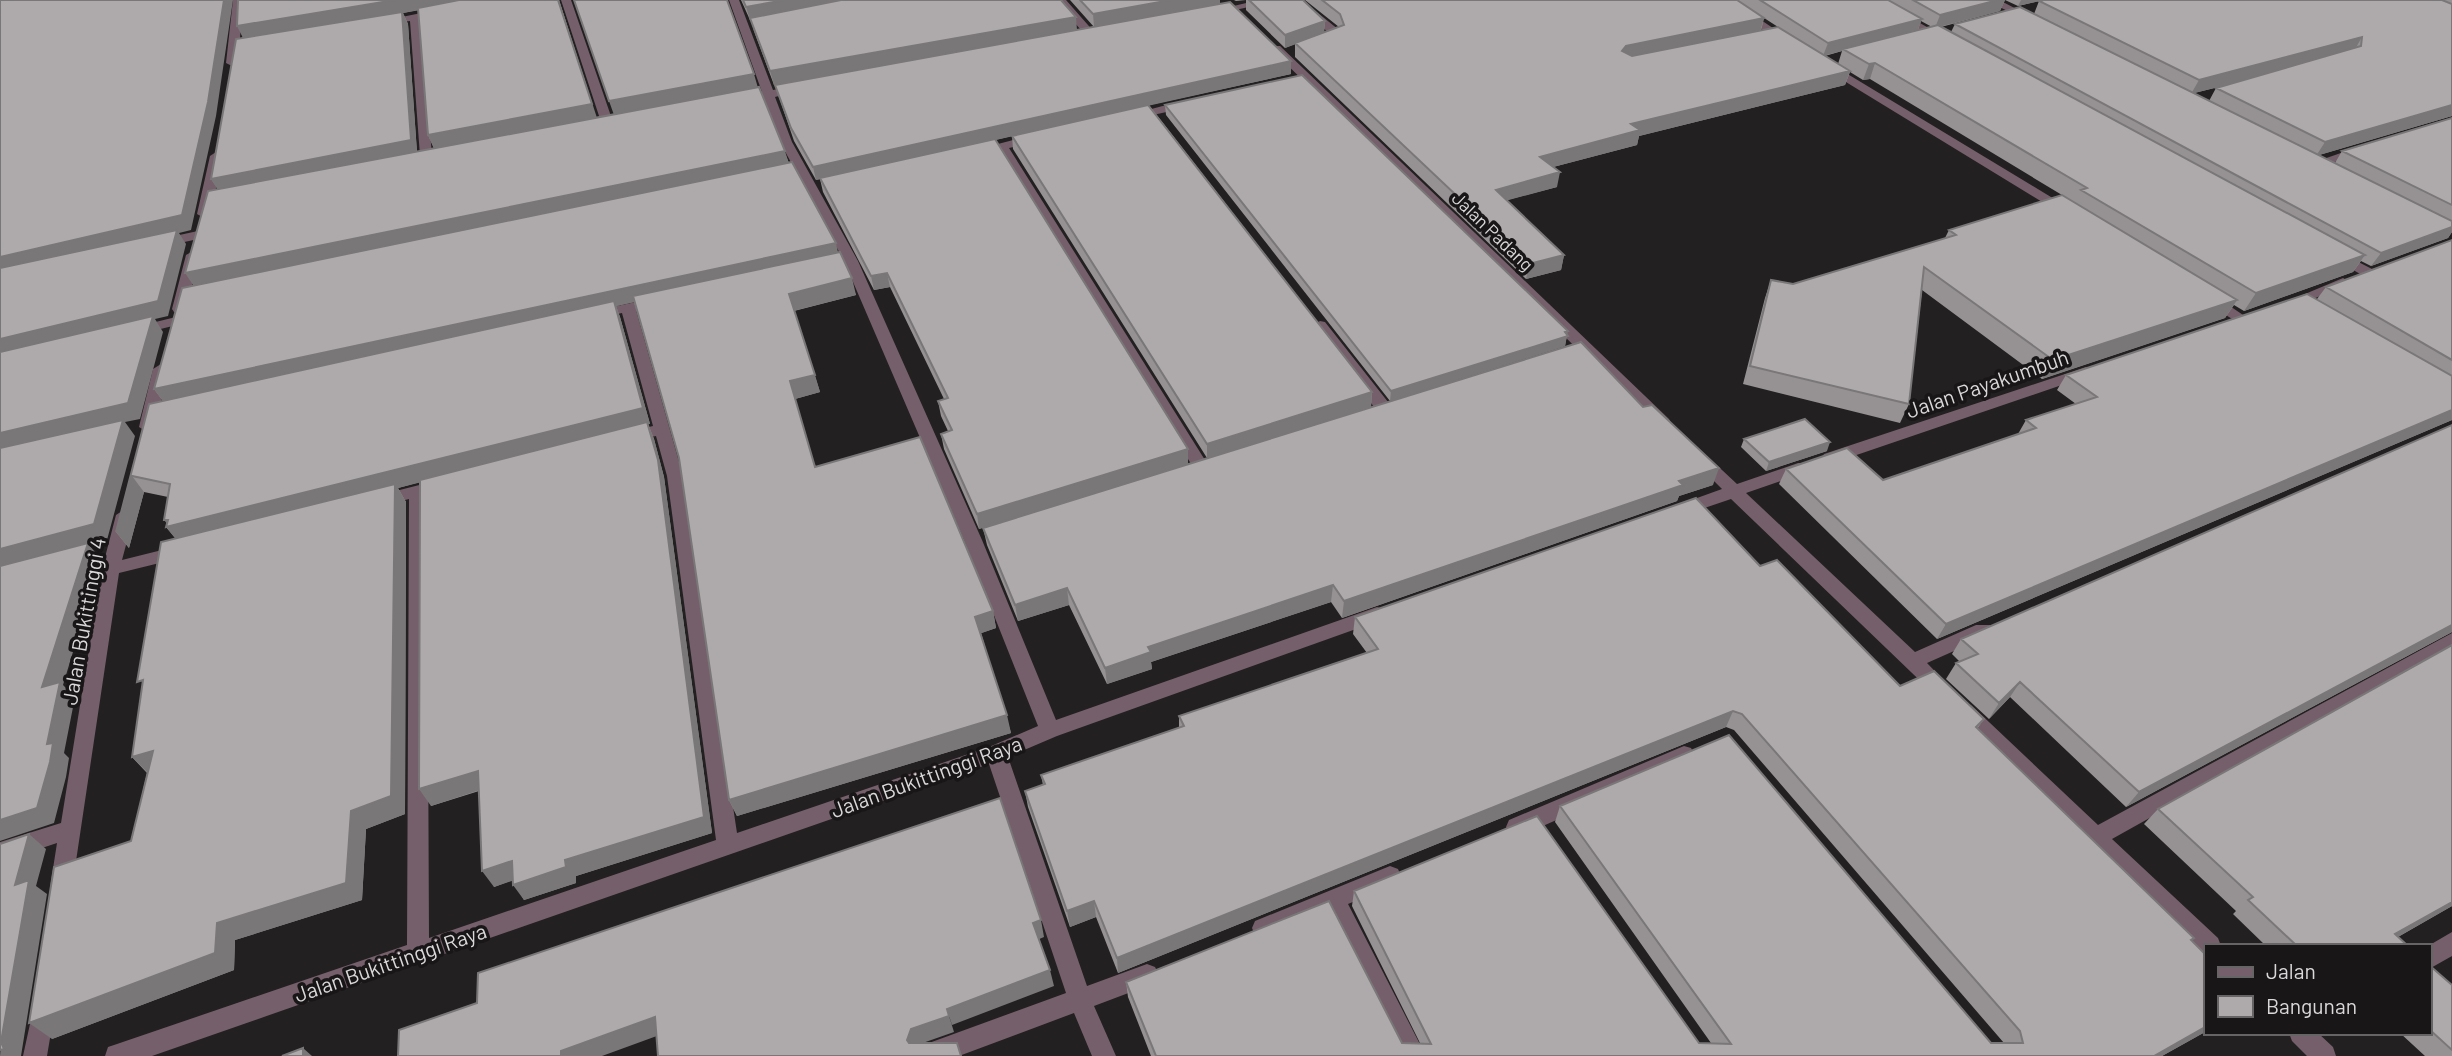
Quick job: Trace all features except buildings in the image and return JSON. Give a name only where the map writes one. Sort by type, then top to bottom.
[{"type":"street","points":[[231,72],[237,0]]},
{"type":"street","points":[[566,0],[607,122]]},
{"type":"street","points":[[734,0],[752,26],[792,171],[818,187],[845,263],[979,538],[1050,730]]},
{"type":"street","points":[[1060,0],[1091,36]]},
{"type":"street","points":[[1195,15],[1275,0]]},
{"type":"street","points":[[1294,52],[1330,41],[1336,34],[1296,0]]},
{"type":"street","points":[[1724,0],[1770,36],[1810,56],[2078,218]]},
{"type":"street","points":[[1871,0],[1942,34],[1960,49]]},
{"type":"street","points":[[1991,0],[2045,26]]},
{"type":"street","points":[[1996,20],[2044,7]]},
{"type":"street","points":[[373,24],[450,11]]},
{"type":"street","points":[[413,159],[433,155],[415,17]]},
{"type":"street","points":[[1078,38],[1104,33]]},
{"type":"street","points":[[1911,42],[1942,34]]},
{"type":"street","name":"Jalan Padang","points":[[1263,36],[1294,52],[1299,78],[1587,347],[1675,434]]},
{"type":"street","points":[[235,47],[249,44]]},
{"type":"street","points":[[1810,56],[1840,59]]},
{"type":"street","points":[[722,102],[811,87]]},
{"type":"street","points":[[1115,120],[1157,117],[1204,100]]},
{"type":"street","points":[[961,155],[1052,134]]},
{"type":"street","points":[[1002,146],[1202,468]]},
{"type":"street","points":[[2330,169],[2312,160],[2371,147]]},
{"type":"street","points":[[141,452],[167,348],[188,296],[198,235],[215,198],[217,149]]},
{"type":"street","points":[[145,247],[198,235]]},
{"type":"street","points":[[2276,308],[2304,305],[2373,270],[2319,246]]},
{"type":"street","points":[[2195,290],[2248,317],[2216,328]]},
{"type":"street","points":[[576,319],[681,297]]},
{"type":"street","points":[[628,308],[675,476],[728,847]]},
{"type":"street","points":[[1311,314],[1386,411]]},
{"type":"street","points":[[122,334],[176,321]]},
{"type":"street","points":[[1562,355],[1587,347]]},
{"type":"street","name":"Jalan Payakumbuh","points":[[1733,491],[2099,368]]},
{"type":"street","points":[[606,443],[660,429]]},
{"type":"street","points":[[1694,453],[2208,944]]},
{"type":"street","points":[[365,504],[458,481]]},
{"type":"street","points":[[418,491],[418,953]]},
{"type":"street","points":[[1654,519],[1733,491]]},
{"type":"street","name":"Jalan Bukittinggi 4","points":[[58,910],[111,569],[131,492]]},
{"type":"street","points":[[111,569],[204,545]]},
{"type":"street","points":[[91,553],[117,546]]},
{"type":"street","name":"Jalan Bukittinggi Raya","points":[[117,1056],[728,847],[1398,607]]},
{"type":"street","points":[[1912,661],[2000,622]]},
{"type":"street","points":[[2096,837],[2452,640]]},
{"type":"street","points":[[1497,835],[1544,828],[1708,744]]},
{"type":"street","points":[[996,753],[1081,1002],[1104,1056]]},
{"type":"street","points":[[0,852],[70,829]]},
{"type":"street","points":[[1238,938],[1409,869]]},
{"type":"street","points":[[1333,898],[1414,1056]]},
{"type":"street","points":[[2431,957],[2452,943]]},
{"type":"street","points":[[927,1056],[1081,1002],[1166,967]]},
{"type":"street","points":[[35,1056],[46,991]]},
{"type":"street","points":[[2306,1035],[2324,1056]]}]
